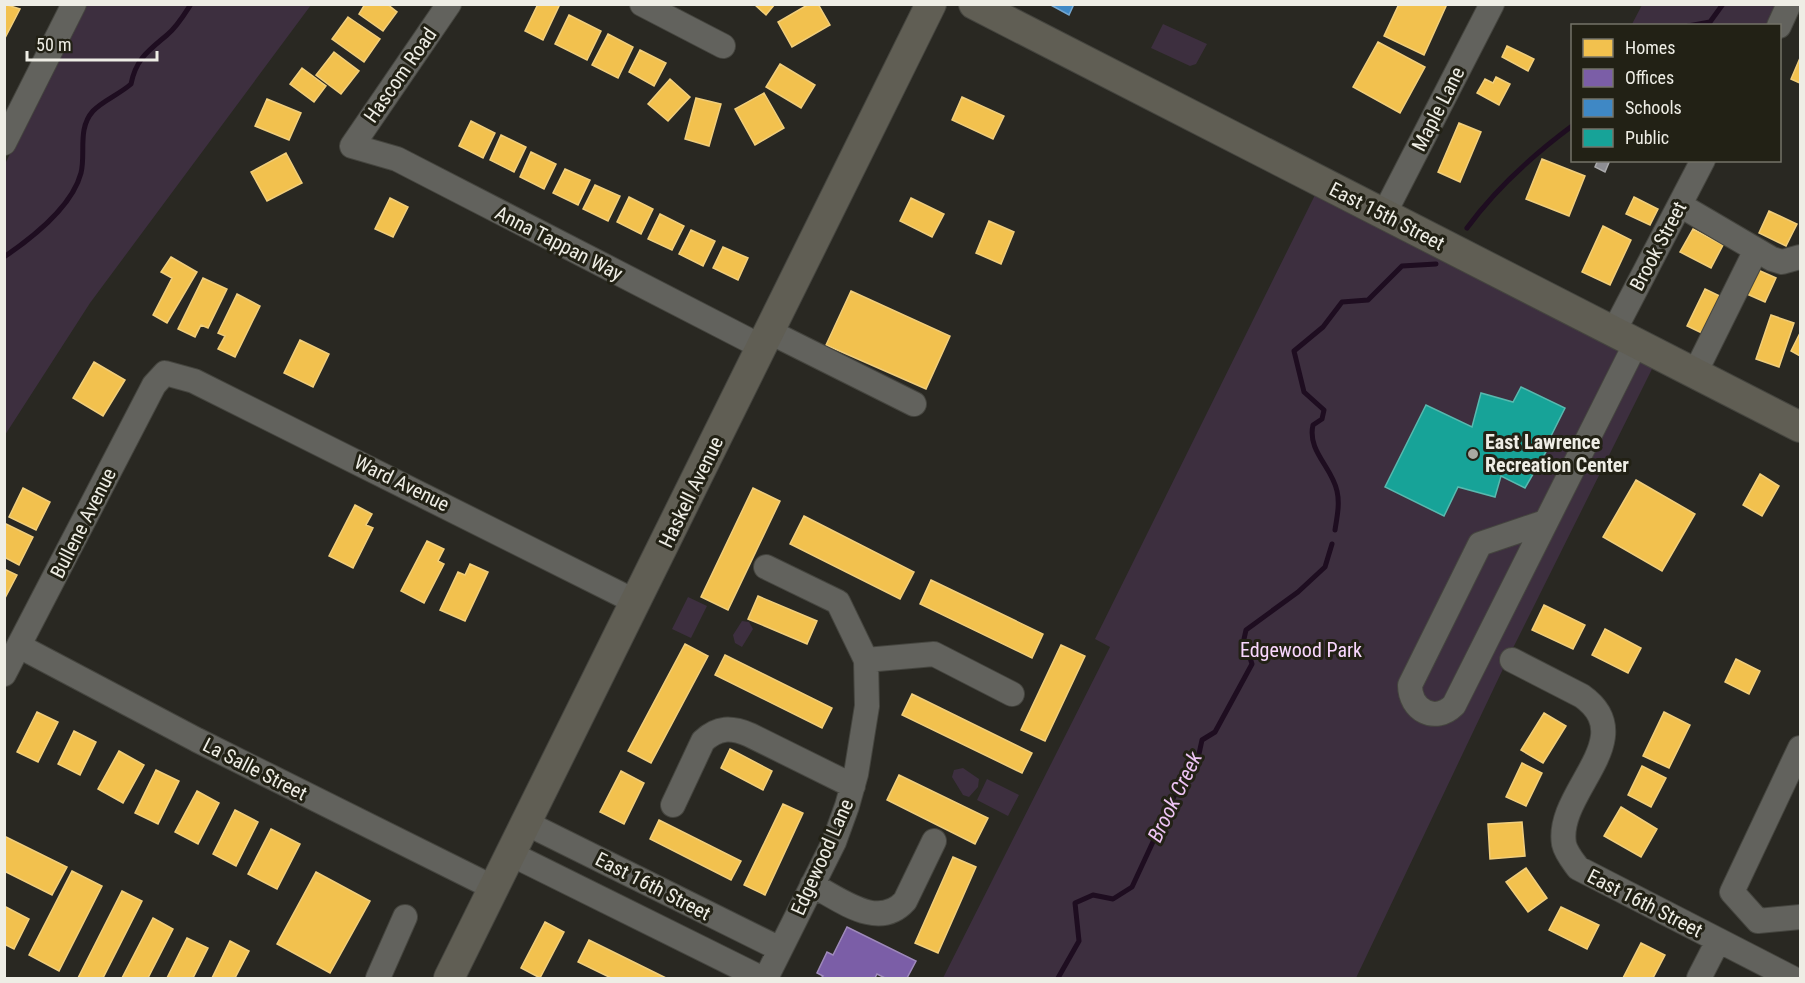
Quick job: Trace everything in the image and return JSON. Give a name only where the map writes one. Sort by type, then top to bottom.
[{"type":"main road","name":"Haskell Avenue","points":[[449,978],[931,4]]},
{"type":"main road","name":"East 15th Street","points":[[974,4],[1800,427]]},
{"type":"street","points":[[4,143],[74,4]]},
{"type":"street","name":"Hascom Road","points":[[352,146],[449,4]]},
{"type":"street","points":[[642,4],[723,46]]},
{"type":"street","name":"Maple Lane","points":[[1384,214],[1492,4]]},
{"type":"street","points":[[1780,24],[1789,4]]},
{"type":"street","name":"Anna Tappan Way","points":[[352,146],[397,159],[766,339],[914,404]]},
{"type":"street","name":"Brook Street","points":[[1545,522],[1480,544],[1410,685],[1410,695],[1414,704],[1423,712],[1436,715],[1447,712],[1454,705],[1545,522],[1680,205],[1702,162]]},
{"type":"street","points":[[1680,205],[1756,250],[1782,262],[1800,257]]},
{"type":"street","points":[[1695,373],[1756,250]]},
{"type":"street","name":"Ward Avenue","points":[[165,373],[194,381],[478,520],[636,602]]},
{"type":"street","name":"Bullene Avenue","points":[[4,675],[154,385],[165,373]]},
{"type":"street","points":[[766,567],[838,602],[866,660],[934,654],[1012,694]]},
{"type":"street","name":"La Salle Street","points":[[19,646],[207,745],[494,888]]},
{"type":"street","name":"Edgewood Lane","points":[[766,978],[834,842],[853,786],[867,706],[866,660]]},
{"type":"street","name":"East 16th Street","points":[[1512,660],[1592,703],[1603,724],[1601,748],[1568,813],[1565,827],[1564,843],[1578,868],[1792,978]]},
{"type":"street","points":[[673,805],[703,741],[711,734],[723,729],[737,730],[750,735],[853,786]]},
{"type":"street","points":[[1800,748],[1732,892],[1758,921],[1800,916]]},
{"type":"street","name":"East 16th Street","points":[[526,823],[780,949]]},
{"type":"street","points":[[812,885],[868,914],[888,914],[898,909],[905,901],[934,841]]},
{"type":"street","name":"East 16th Street","points":[[511,855],[761,978]]},
{"type":"street","points":[[378,978],[405,917]]},
{"type":"street","points":[[1699,978],[1718,941]]},
{"type":"green space","points":[[84,5],[311,5],[90,303],[5,435],[5,164]]},
{"type":"green space","points":[[1642,5],[1780,5],[1770,24],[1632,24]]},
{"type":"green space","points":[[1163,24],[1207,44],[1196,64],[1190,66],[1151,48]]},
{"type":"green space","name":"Edgewood Park","points":[[1316,193],[1654,365],[1512,650],[1356,978],[943,978],[1110,647],[1095,639]]},
{"type":"green space","points":[[688,597],[707,606],[691,638],[672,629]]},
{"type":"green space","points":[[742,621],[749,622],[753,629],[742,647],[735,643],[733,635]]},
{"type":"green space","points":[[963,768],[979,779],[978,787],[969,797],[963,795],[952,777],[954,770]]},
{"type":"green space","points":[[987,779],[1019,795],[1008,816],[977,800]]},
{"type":"building: Homes","points":[[4,4],[20,9],[4,40]]},
{"type":"building: Homes","points":[[365,4],[387,4],[397,12],[383,31],[359,14]]},
{"type":"building: Homes","points":[[538,4],[560,4],[543,40],[525,31]]},
{"type":"building: Homes","points":[[754,4],[775,4],[766,15]]},
{"type":"building: Homes","points":[[809,4],[818,4],[830,25],[792,47],[778,22]]},
{"type":"building: Homes","points":[[1399,4],[1447,4],[1424,55],[1384,36]]},
{"type":"building: Homes","points":[[569,15],[601,31],[587,60],[555,44]]},
{"type":"building: Homes","points":[[348,17],[380,39],[364,62],[332,39]]},
{"type":"building: Homes","points":[[608,34],[633,47],[618,78],[592,65]]},
{"type":"building: Homes","points":[[1378,42],[1425,67],[1400,113],[1353,87]]},
{"type":"building: Homes","points":[[1507,46],[1534,59],[1528,71],[1502,57]]},
{"type":"building: Homes","points":[[640,50],[666,63],[654,86],[629,72]]},
{"type":"building: Homes","points":[[334,52],[359,71],[341,94],[316,75]]},
{"type":"building: Homes","points":[[1800,58],[1800,83],[1791,79]]},
{"type":"building: Homes","points":[[780,64],[815,85],[801,108],[766,87]]},
{"type":"building: Homes","points":[[302,68],[326,86],[314,102],[290,84]]},
{"type":"building: Homes","points":[[1496,77],[1510,84],[1499,105],[1477,93],[1485,79],[1493,83]]},
{"type":"building: Homes","points":[[670,79],[690,97],[668,121],[648,104]]},
{"type":"building: Homes","points":[[764,93],[784,128],[755,145],[735,109]]},
{"type":"building: Homes","points":[[962,97],[1004,116],[993,139],[952,120]]},
{"type":"building: Homes","points":[[696,98],[721,104],[709,146],[685,139]]},
{"type":"building: Homes","points":[[267,99],[301,113],[289,140],[255,126]]},
{"type":"building: Homes","points":[[471,121],[495,133],[483,158],[459,146]]},
{"type":"building: Homes","points":[[1459,123],[1481,132],[1460,182],[1438,172]]},
{"type":"building: Homes","points":[[501,135],[526,147],[514,172],[490,160]]},
{"type":"building: Homes","points":[[531,152],[556,164],[544,189],[520,177]]},
{"type":"building: Homes","points":[[286,153],[302,183],[267,201],[251,172]]},
{"type":"building: Homes","points":[[1542,159],[1585,176],[1569,216],[1526,199]]},
{"type":"building: Homes","points":[[565,169],[590,180],[578,205],[553,193]]},
{"type":"building: Homes","points":[[595,185],[620,196],[608,221],[583,209]]},
{"type":"building: Homes","points":[[629,197],[653,209],[641,234],[617,222]]},
{"type":"building: Homes","points":[[1634,197],[1658,209],[1650,225],[1626,214]]},
{"type":"building: Homes","points":[[390,198],[408,207],[393,237],[375,229]]},
{"type":"building: Homes","points":[[911,198],[944,214],[932,237],[900,221]]},
{"type":"building: Homes","points":[[1769,211],[1797,224],[1786,246],[1759,233]]},
{"type":"building: Homes","points":[[660,214],[684,226],[672,250],[648,239]]},
{"type":"building: Homes","points":[[989,221],[1014,232],[1001,264],[976,253]]},
{"type":"building: Homes","points":[[1603,226],[1631,240],[1610,285],[1582,272]]},
{"type":"building: Homes","points":[[1693,229],[1723,245],[1711,268],[1680,252]]},
{"type":"building: Homes","points":[[691,230],[715,241],[703,266],[679,254]]},
{"type":"building: Homes","points":[[723,247],[748,258],[738,280],[713,268]]},
{"type":"building: Homes","points":[[171,257],[197,272],[167,323],[153,315],[172,278],[161,272]]},
{"type":"building: Homes","points":[[1758,270],[1776,278],[1765,302],[1747,294]]},
{"type":"building: Homes","points":[[203,278],[227,289],[208,328],[201,325],[195,337],[178,329]]},
{"type":"building: Homes","points":[[1705,289],[1726,299],[1708,336],[1687,326]]},
{"type":"building: Homes","points":[[851,291],[950,336],[926,389],[826,345]]},
{"type":"building: Homes","points":[[237,294],[260,306],[235,357],[218,349],[225,336],[218,333]]},
{"type":"building: Homes","points":[[1771,315],[1794,323],[1779,367],[1756,359]]},
{"type":"building: Homes","points":[[1800,333],[1800,356],[1791,351]]},
{"type":"building: Homes","points":[[300,340],[329,354],[313,387],[284,373]]},
{"type":"building: Homes","points":[[94,362],[125,380],[103,416],[73,398]]},
{"type":"building: Homes","points":[[1760,474],[1779,486],[1762,516],[1743,505]]},
{"type":"building: Homes","points":[[1636,480],[1695,514],[1662,571],[1603,537]]},
{"type":"building: Homes","points":[[23,488],[50,502],[36,530],[9,517]]},
{"type":"building: Homes","points":[[753,488],[780,501],[728,610],[701,597]]},
{"type":"building: Homes","points":[[355,505],[372,514],[366,525],[373,528],[353,568],[329,556]]},
{"type":"building: Homes","points":[[804,516],[914,572],[900,599],[790,544]]},
{"type":"building: Homes","points":[[4,523],[33,537],[19,565],[4,557]]},
{"type":"building: Homes","points":[[427,541],[444,549],[438,561],[444,564],[424,603],[401,591]]},
{"type":"building: Homes","points":[[470,564],[488,572],[465,621],[440,610],[458,572],[465,575]]},
{"type":"building: Homes","points":[[4,569],[17,575],[4,600]]},
{"type":"building: Homes","points":[[931,580],[1043,634],[1032,658],[920,604]]},
{"type":"building: Homes","points":[[758,596],[817,621],[807,644],[748,619]]},
{"type":"building: Homes","points":[[1544,605],[1585,625],[1573,649],[1532,630]]},
{"type":"building: Homes","points":[[1605,629],[1641,648],[1628,673],[1592,655]]},
{"type":"building: Homes","points":[[685,644],[708,656],[651,763],[628,751]]},
{"type":"building: Homes","points":[[1061,645],[1085,656],[1045,741],[1021,730]]},
{"type":"building: Homes","points":[[725,655],[832,708],[822,728],[715,675]]},
{"type":"building: Homes","points":[[1736,659],[1760,671],[1749,694],[1725,682]]},
{"type":"building: Homes","points":[[912,694],[1032,753],[1022,773],[902,715]]},
{"type":"building: Homes","points":[[37,712],[58,722],[38,762],[17,752]]},
{"type":"building: Homes","points":[[1664,712],[1690,725],[1669,768],[1643,756]]},
{"type":"building: Homes","points":[[1544,713],[1566,726],[1543,763],[1521,750]]},
{"type":"building: Homes","points":[[74,731],[96,742],[80,775],[58,764]]},
{"type":"building: Homes","points":[[730,749],[772,771],[763,790],[721,768]]},
{"type":"building: Homes","points":[[119,751],[144,765],[123,803],[98,789]]},
{"type":"building: Homes","points":[[1522,763],[1542,773],[1526,806],[1506,797]]},
{"type":"building: Homes","points":[[1642,766],[1666,778],[1651,807],[1628,795]]},
{"type":"building: Homes","points":[[156,770],[179,781],[158,824],[135,813]]},
{"type":"building: Homes","points":[[621,771],[644,783],[624,824],[600,812]]},
{"type":"building: Homes","points":[[899,775],[988,818],[975,844],[887,800]]},
{"type":"building: Homes","points":[[197,791],[219,803],[198,844],[175,832]]},
{"type":"building: Homes","points":[[783,804],[803,813],[765,895],[744,885]]},
{"type":"building: Homes","points":[[1621,807],[1657,829],[1641,857],[1604,836]]},
{"type":"building: Homes","points":[[235,810],[258,822],[236,866],[213,854]]},
{"type":"building: Homes","points":[[659,820],[741,861],[731,880],[650,839]]},
{"type":"building: Homes","points":[[1522,822],[1525,856],[1490,859],[1488,824]]},
{"type":"building: Homes","points":[[271,829],[300,844],[277,889],[248,874]]},
{"type":"building: Homes","points":[[4,836],[67,867],[52,895],[4,871]]},
{"type":"building: Homes","points":[[953,857],[976,867],[938,953],[915,943]]},
{"type":"building: Homes","points":[[1526,868],[1547,898],[1528,912],[1506,882]]},
{"type":"building: Homes","points":[[72,871],[102,886],[59,971],[29,955]]},
{"type":"building: Homes","points":[[316,872],[370,901],[330,973],[277,944]]},
{"type":"building: Homes","points":[[122,891],[142,901],[103,978],[78,978]]},
{"type":"building: Homes","points":[[4,906],[29,919],[14,949],[4,944]]},
{"type":"building: Homes","points":[[1561,907],[1599,925],[1587,949],[1549,930]]},
{"type":"building: Homes","points":[[153,918],[173,929],[148,978],[122,978]]},
{"type":"building: Homes","points":[[545,922],[564,932],[540,978],[521,968]]},
{"type":"building: Homes","points":[[187,938],[208,948],[193,978],[167,978]]},
{"type":"building: Homes","points":[[589,940],[666,978],[611,978],[578,962]]},
{"type":"building: Homes","points":[[230,941],[249,951],[235,978],[212,978]]},
{"type":"building: Homes","points":[[1641,943],[1665,955],[1653,978],[1623,978]]},
{"type":"building: Offices","points":[[847,927],[916,961],[907,978],[885,978],[877,974],[875,978],[821,978],[823,976],[817,973],[827,952],[833,955]]},
{"type":"building: Schools","points":[[1049,4],[1074,4],[1069,15]]},
{"type":"building: Public","name":"East Lawrence Recreation Center","points":[[1521,387],[1565,408],[1547,444],[1550,445],[1525,488],[1501,476],[1495,497],[1458,487],[1444,516],[1385,487],[1426,405],[1472,427],[1481,393],[1513,402]]},
{"type":"building: Industry","points":[[1597,162],[1609,162],[1605,172],[1595,167]]},
{"type":"waterway","points":[[4,257],[50,221],[69,198],[81,173],[83,133],[88,118],[97,107],[131,84],[136,68],[144,56],[174,28],[191,4]]},
{"type":"waterway","name":"Brook Creek","points":[[1699,24],[1710,22],[1723,4]]},
{"type":"waterway","name":"Brook Creek","points":[[1467,228],[1490,199],[1516,173],[1571,127]]},
{"type":"waterway","name":"Brook Creek","points":[[1335,530],[1337,491],[1317,451],[1312,434],[1313,425],[1322,419],[1324,410],[1304,392],[1294,351],[1323,327],[1342,302],[1368,300],[1402,266],[1436,264]]},
{"type":"waterway","name":"Brook Creek","points":[[1058,978],[1079,941],[1075,903],[1093,895],[1113,899],[1132,887],[1178,788],[1197,763],[1202,740],[1215,732],[1252,664],[1244,639],[1246,630],[1298,592],[1325,567],[1332,544]]},
{"type":"place","name":"East Lawrence Recreation Center","points":[[1473,454]]}]
